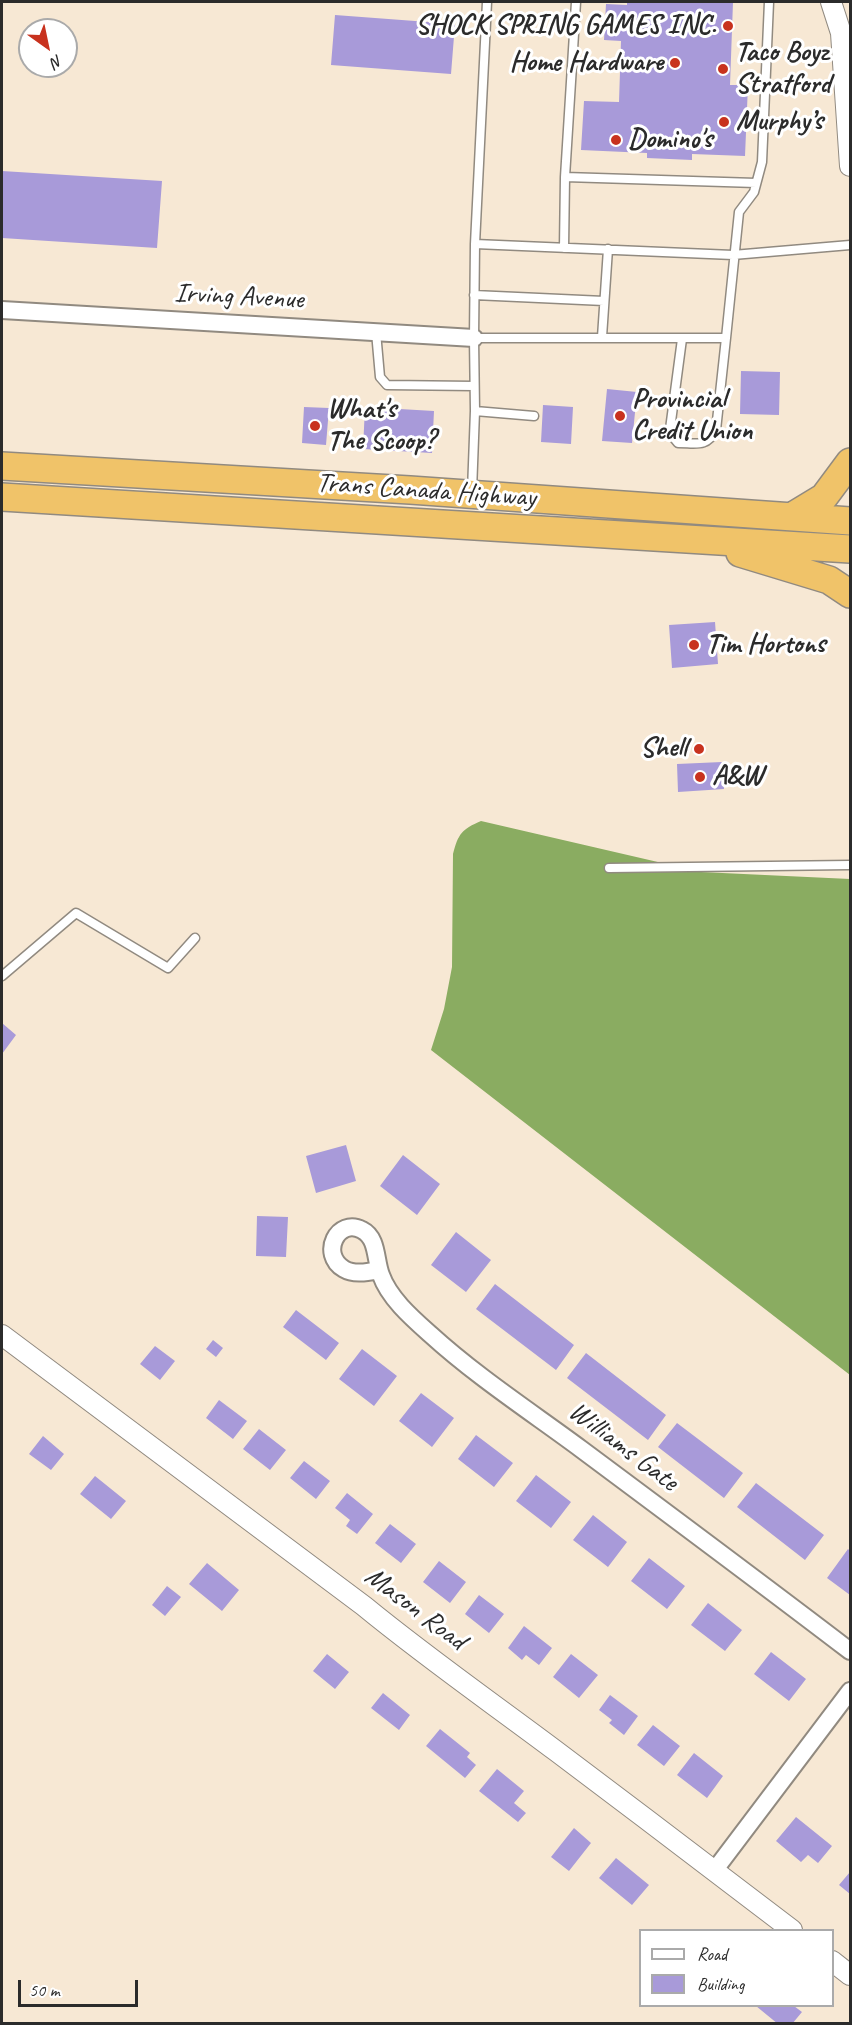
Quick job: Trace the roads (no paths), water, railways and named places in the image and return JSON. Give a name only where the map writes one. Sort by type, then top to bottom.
[{"type":"highway","points":[[790,517],[824,497],[850,462]]},
{"type":"highway","name":"Trans Canada Highway","points":[[2,466],[472,494],[850,521]]},
{"type":"highway","name":"Trans Canada Highway","points":[[2,497],[850,549]]},
{"type":"highway","points":[[696,540],[829,580],[850,594]]},
{"type":"street","points":[[831,2],[845,33],[850,166]]},
{"type":"street","name":"Irving Avenue","points":[[2,310],[474,338]]},
{"type":"street","name":"Williams Gate","points":[[379,1270],[388,1289],[399,1302],[446,1348],[850,1651]]},
{"type":"street","name":"Mason Road","points":[[2,1335],[791,1929]]},
{"type":"street","points":[[714,1871],[850,1691]]},
{"type":"street","points":[[834,1963],[850,1975]]},
{"type":"lane","points":[[472,494],[475,411],[475,244],[487,2]]},
{"type":"lane","points":[[564,248],[565,177],[576,2]]},
{"type":"lane","points":[[682,339],[670,429],[678,443],[703,444],[711,439],[716,430],[739,212],[754,192],[762,162],[770,2]]},
{"type":"lane","points":[[565,177],[756,183]]},
{"type":"lane","points":[[475,244],[733,255],[850,245]]},
{"type":"lane","points":[[602,337],[608,249]]},
{"type":"lane","points":[[474,295],[604,301]]},
{"type":"lane","points":[[376,332],[380,378],[387,385],[474,386]]},
{"type":"lane","points":[[474,338],[726,338]]},
{"type":"lane","points":[[475,411],[534,416]]},
{"type":"lane","points":[[609,868],[850,865]]},
{"type":"lane","points":[[2,976],[76,913],[168,968],[195,939]]},
{"type":"place","name":"SHOCK SPRING GAMES INC.","points":[[728,26]]},
{"type":"place","name":"Home Hardware","points":[[675,63]]},
{"type":"place","name":"Taco Boyz Stratford","points":[[723,69]]},
{"type":"place","name":"Murphy’s","points":[[724,122]]},
{"type":"place","name":"Domino's","points":[[616,140]]},
{"type":"place","name":"Provincial Credit Union","points":[[620,416]]},
{"type":"place","name":"What's The Scoop?","points":[[315,426]]},
{"type":"place","name":"Tim Hortons","points":[[694,645]]},
{"type":"place","name":"Shell","points":[[699,749]]},
{"type":"place","name":"A&W","points":[[700,777]]}]
